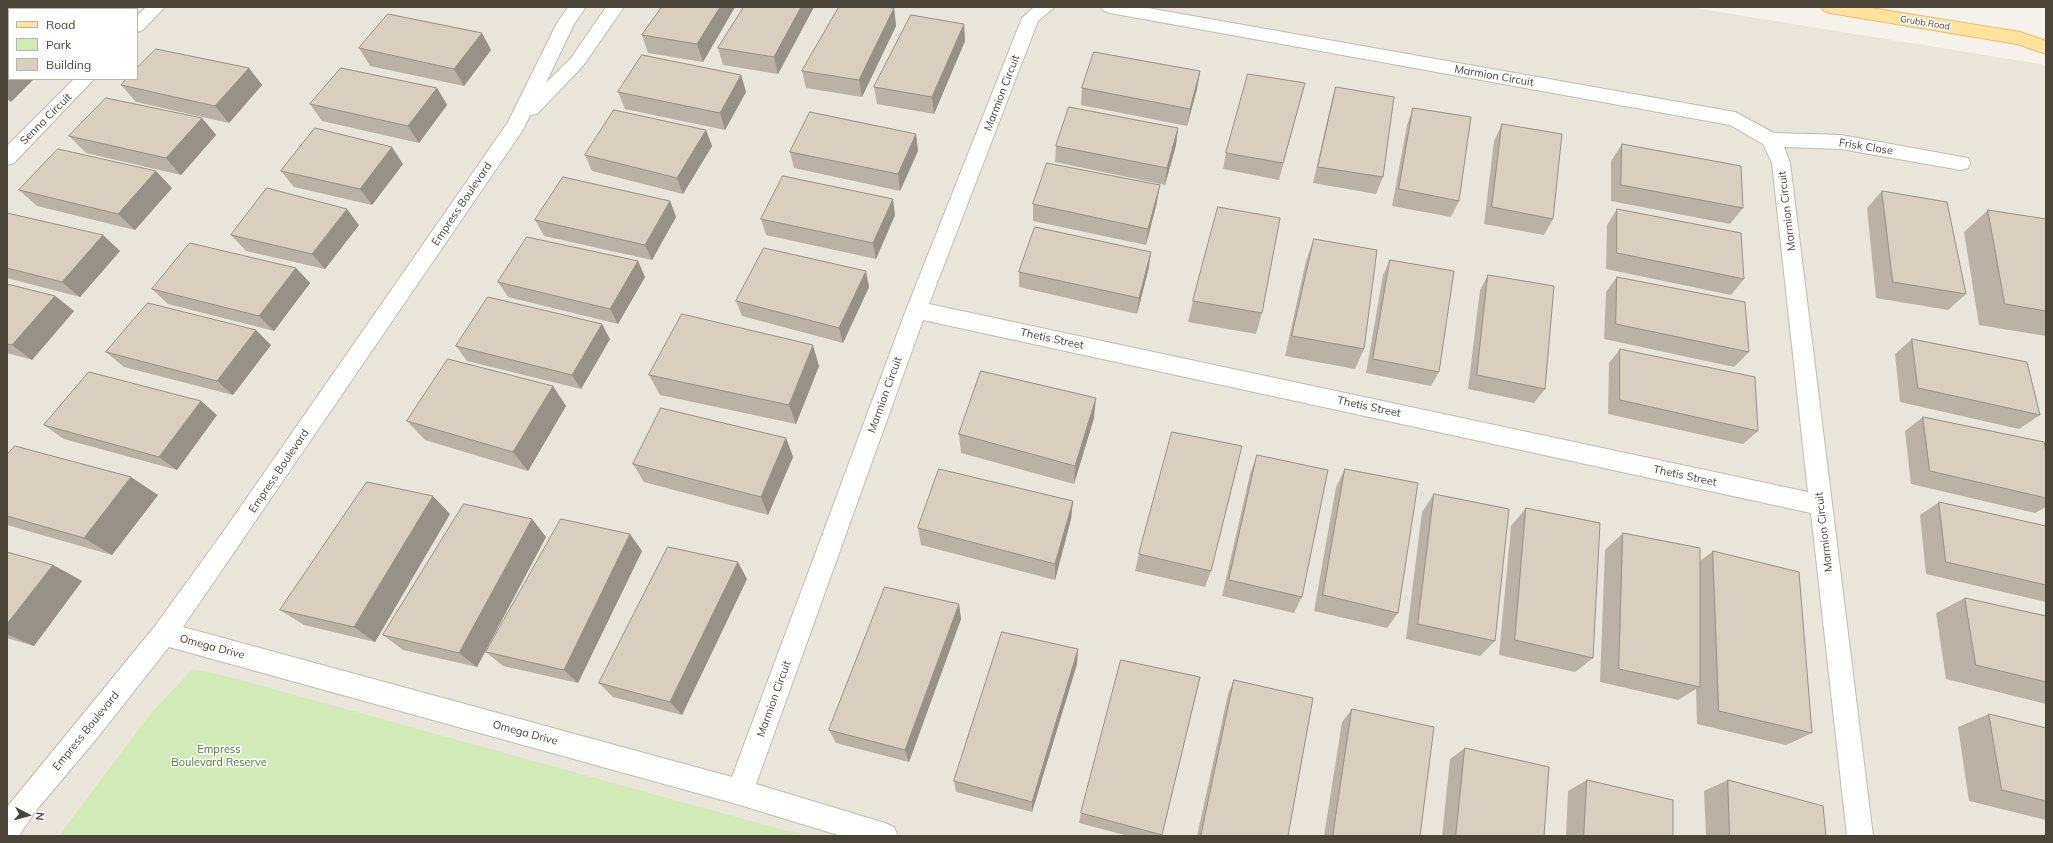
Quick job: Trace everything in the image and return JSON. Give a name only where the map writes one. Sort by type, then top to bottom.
[{"type":"main road","name":"Grubb Road","points":[[1830,7],[2020,38],[2046,48]]},
{"type":"main road","name":"Grubb Road","points":[[2020,38],[2046,36]]},
{"type":"street","points":[[138,25],[156,7]]},
{"type":"street","name":"Empress Boulevard","points":[[7,830],[16,812],[89,728],[164,634],[231,540],[516,125],[566,23],[577,7]]},
{"type":"street","name":"Empress Boulevard","points":[[516,125],[577,62],[615,7]]},
{"type":"street","name":"Marmion Circuit","points":[[740,792],[916,310],[1031,18],[1045,7]]},
{"type":"street","name":"Marmion Circuit","points":[[1110,7],[1735,119],[1771,140],[1781,163],[1860,836]]},
{"type":"street","name":"Senna Circuit","points":[[7,158],[84,80]]},
{"type":"street","name":"Frisk Close","points":[[1771,140],[1841,142],[1961,163]]},
{"type":"street","name":"Thetis Street","points":[[916,310],[1821,505]]},
{"type":"street","name":"Omega Drive","points":[[164,634],[740,792],[885,836]]},
{"type":"shaded area","points":[[7,7],[1689,7],[2046,65],[2046,836],[7,836]]},
{"type":"green space","name":"Empress Boulevard Reserve","points":[[193,669],[230,677],[805,836],[59,836],[151,713]]},
{"type":"building","points":[[7,7],[71,7],[8,8],[7,26]]},
{"type":"building","points":[[662,7],[720,7],[697,44],[642,35]]},
{"type":"building","points":[[744,7],[801,7],[774,57],[718,48]]},
{"type":"building","points":[[839,7],[894,8],[859,80],[802,71]]},
{"type":"building","points":[[388,14],[482,33],[454,69],[359,48]]},
{"type":"building","points":[[911,15],[964,24],[932,97],[874,87]]},
{"type":"building","points":[[7,44],[8,44],[8,71],[7,72]]},
{"type":"building","points":[[156,49],[249,68],[215,106],[121,85],[125,80],[138,80],[138,67]]},
{"type":"building","points":[[1094,52],[1200,71],[1190,109],[1082,88]]},
{"type":"building","points":[[642,55],[741,75],[720,113],[618,92]]},
{"type":"building","points":[[341,68],[437,88],[408,126],[310,104]]},
{"type":"building","points":[[1248,74],[1305,83],[1283,163],[1226,153]]},
{"type":"building","points":[[1336,87],[1394,97],[1383,177],[1318,167]]},
{"type":"building","points":[[106,98],[202,118],[166,158],[69,136]]},
{"type":"building","points":[[1069,107],[1178,128],[1167,168],[1056,146]]},
{"type":"building","points":[[1413,108],[1471,117],[1459,201],[1399,189]]},
{"type":"building","points":[[614,110],[706,130],[677,178],[585,155]]},
{"type":"building","points":[[810,112],[916,134],[898,174],[790,152]]},
{"type":"building","points":[[1502,124],[1562,134],[1553,219],[1492,207]]},
{"type":"building","points":[[315,128],[392,147],[360,189],[281,171]]},
{"type":"building","points":[[1622,144],[1741,166],[1743,208],[1621,185]]},
{"type":"building","points":[[58,149],[156,171],[118,214],[19,190]]},
{"type":"building","points":[[1047,163],[1160,185],[1148,229],[1033,204]]},
{"type":"building","points":[[783,176],[893,199],[873,243],[761,219]]},
{"type":"building","points":[[563,177],[670,201],[645,245],[535,220]]},
{"type":"building","points":[[267,188],[347,209],[312,254],[231,235]]},
{"type":"building","points":[[1882,191],[1947,202],[1966,294],[1893,282]]},
{"type":"building","points":[[1218,207],[1280,218],[1262,313],[1193,301]]},
{"type":"building","points":[[1617,209],[1741,233],[1744,279],[1617,253]]},
{"type":"building","points":[[1988,210],[2046,219],[2046,311],[2005,304]]},
{"type":"building","points":[[7,213],[103,235],[62,282],[7,268]]},
{"type":"building","points":[[1035,227],[1151,252],[1139,298],[1019,272]]},
{"type":"building","points":[[527,237],[638,261],[610,309],[498,282]]},
{"type":"building","points":[[1314,239],[1377,250],[1364,349],[1292,336]]},
{"type":"building","points":[[190,243],[296,268],[259,316],[152,289]]},
{"type":"building","points":[[764,248],[866,271],[839,328],[736,301]]},
{"type":"building","points":[[1390,260],[1454,271],[1439,372],[1373,359]]},
{"type":"building","points":[[1488,275],[1554,286],[1545,389],[1477,375]]},
{"type":"building","points":[[1617,277],[1745,302],[1749,352],[1616,324]]},
{"type":"building","points":[[7,284],[55,296],[12,345],[7,344]]},
{"type":"building","points":[[488,297],[602,324],[572,375],[456,346]]},
{"type":"building","points":[[148,303],[256,330],[217,381],[106,352]]},
{"type":"building","points":[[682,314],[813,345],[789,405],[649,375]]},
{"type":"building","points":[[1912,339],[2027,362],[2040,415],[1918,388]]},
{"type":"building","points":[[1620,349],[1755,377],[1758,431],[1620,400]]},
{"type":"building","points":[[448,359],[553,386],[513,452],[407,421]]},
{"type":"building","points":[[981,371],[1096,398],[1075,466],[959,434]]},
{"type":"building","points":[[89,372],[201,401],[159,457],[44,425]]},
{"type":"building","points":[[661,408],[786,438],[761,497],[633,464]]},
{"type":"building","points":[[1923,417],[2044,442],[2046,452],[2046,498],[1930,471]]},
{"type":"building","points":[[1172,432],[1242,446],[1211,571],[1139,554]]},
{"type":"building","points":[[15,446],[131,477],[84,538],[7,516],[7,455]]},
{"type":"building","points":[[1257,455],[1328,470],[1302,597],[1229,580]]},
{"type":"building","points":[[939,469],[1073,501],[1055,564],[918,528]]},
{"type":"building","points":[[1345,469],[1418,483],[1398,613],[1323,595]]},
{"type":"building","points":[[367,482],[433,496],[354,627],[280,610]]},
{"type":"building","points":[[1434,494],[1509,509],[1495,641],[1418,624]]},
{"type":"building","points":[[1939,502],[2046,526],[2046,585],[1946,562]]},
{"type":"building","points":[[464,504],[532,519],[459,653],[383,635]]},
{"type":"building","points":[[1526,508],[1600,523],[1593,658],[1515,640]]},
{"type":"building","points":[[561,519],[630,534],[564,670],[486,652]]},
{"type":"building","points":[[1623,533],[1700,548],[1700,687],[1619,669]]},
{"type":"building","points":[[668,547],[738,562],[670,702],[599,683]]},
{"type":"building","points":[[1713,551],[1799,572],[1812,733],[1719,711]]},
{"type":"building","points":[[7,552],[53,565],[7,624]]},
{"type":"building","points":[[885,587],[959,604],[905,750],[829,730]]},
{"type":"building","points":[[1965,598],[2046,616],[2046,682],[1976,665]]},
{"type":"building","points":[[1002,632],[1078,649],[1032,802],[954,781]]},
{"type":"building","points":[[1121,660],[1200,677],[1162,835],[1081,813]]},
{"type":"building","points":[[1234,680],[1313,698],[1288,836],[1201,836]]},
{"type":"building","points":[[1352,709],[1434,727],[1420,836],[1333,836]]},
{"type":"building","points":[[1989,714],[2046,728],[2046,801],[2002,790]]},
{"type":"building","points":[[1465,748],[1549,767],[1544,836],[1456,836]]},
{"type":"building","points":[[1587,780],[1673,800],[1673,836],[1584,836]]},
{"type":"building","points":[[1728,780],[1823,806],[1826,836],[1730,836]]}]
